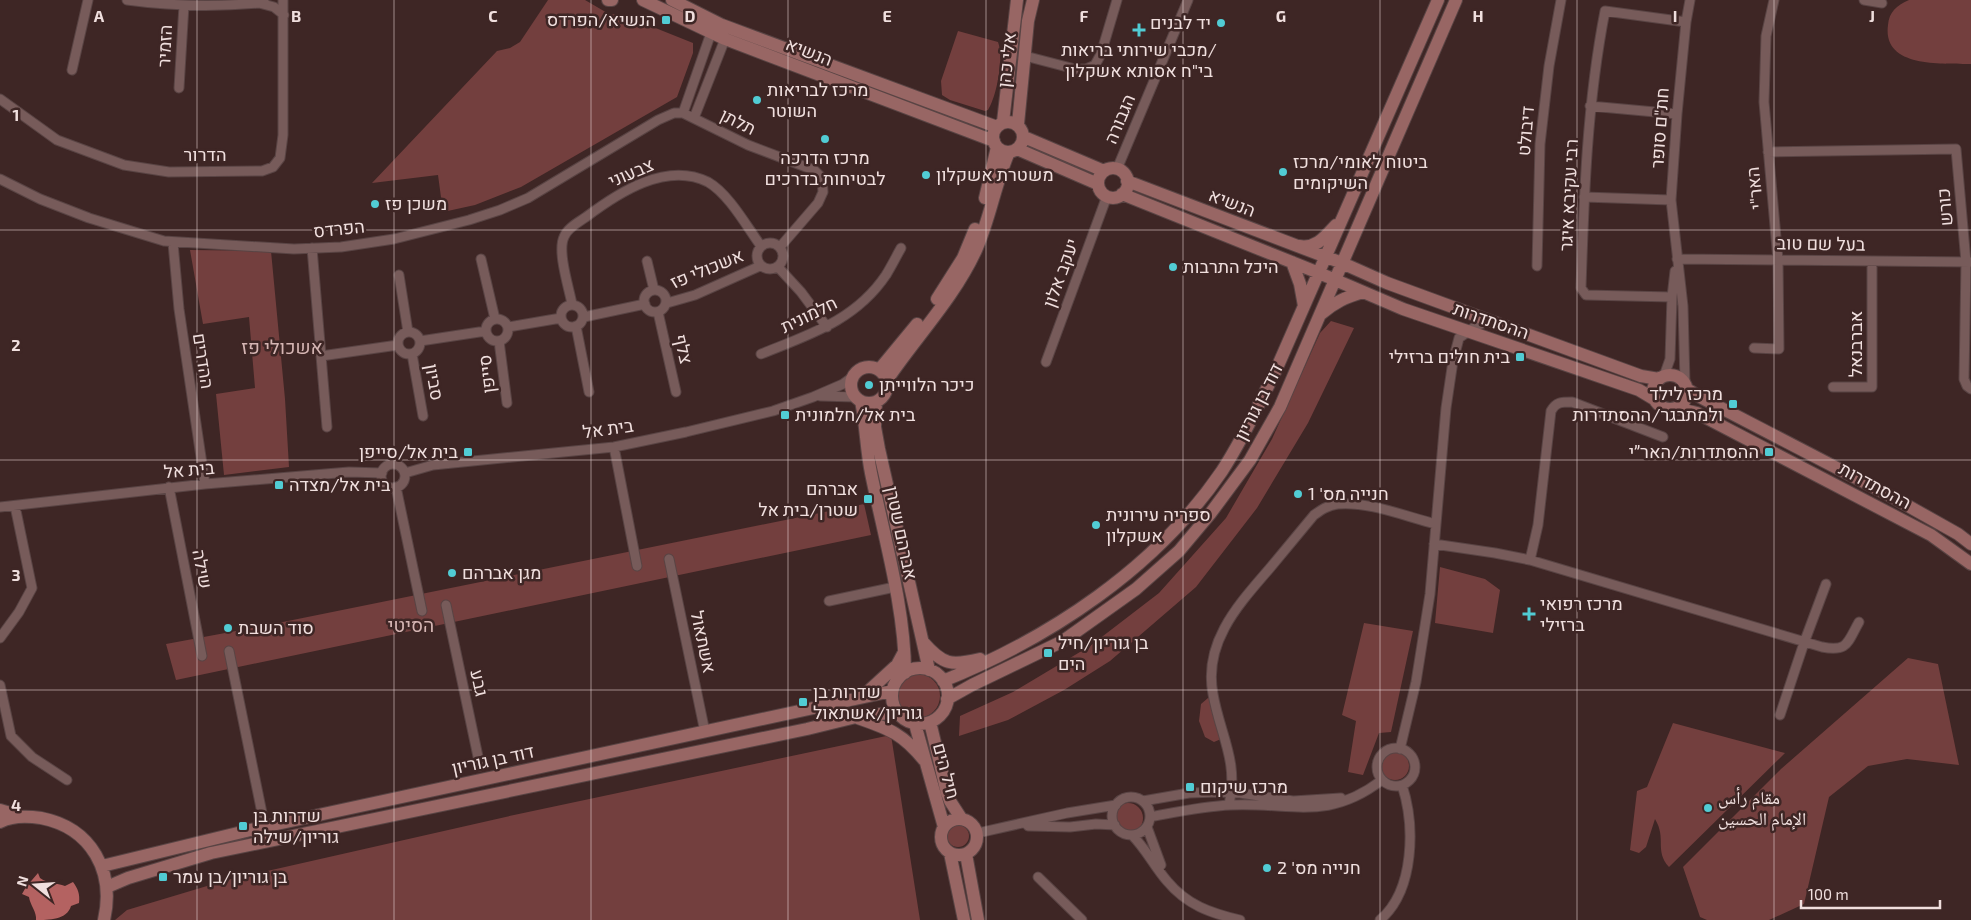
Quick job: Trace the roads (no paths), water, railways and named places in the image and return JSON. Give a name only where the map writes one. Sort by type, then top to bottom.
[{"type":"main road","name":"הנשיא","points":[[643,0],[724,39],[1098,184]]},
{"type":"main road","name":"הנשיא","points":[[672,0],[722,25],[1000,124]]},
{"type":"main road","name":"אלי כהן","points":[[1000,124],[1017,0]]},
{"type":"main road","name":"אלי כהן","points":[[1018,124],[1028,22],[1033,0]]},
{"type":"main road","name":"דוד בן גוריון","points":[[943,681],[972,669],[1080,609],[1139,562],[1181,522],[1221,472],[1247,430],[1276,370],[1438,0]]},
{"type":"main road","name":"דוד בן גוריון","points":[[947,699],[972,684],[1062,641],[1136,589],[1179,552],[1250,460],[1280,407],[1456,0]]},
{"type":"main road","points":[[1008,121],[1018,124],[1024,137],[1023,142],[1004,147],[994,131],[1000,124],[1008,121]]},
{"type":"main road","points":[[1024,137],[1104,171]]},
{"type":"main road","points":[[883,375],[962,258],[979,219],[1004,147]]},
{"type":"main road","points":[[1112,168],[1117,169],[1123,172],[1127,181],[1125,190],[1116,197],[1107,196],[1100,190],[1098,180],[1104,171],[1112,168]]},
{"type":"main road","name":"הנשיא","points":[[1127,181],[1326,257]]},
{"type":"main road","name":"הנשיא","points":[[1122,194],[1319,273]]},
{"type":"main road","points":[[1289,244],[1306,247],[1314,246],[1343,217]]},
{"type":"main road","points":[[1352,241],[1353,256],[1364,273]]},
{"type":"main road","name":"ההסתדרות","points":[[1326,257],[1488,321],[1641,376],[1662,377]]},
{"type":"main road","points":[[1292,262],[1300,284],[1304,306]]},
{"type":"main road","name":"ההסתדרות","points":[[1319,273],[1466,332],[1640,390],[1654,399]]},
{"type":"main road","points":[[1320,315],[1334,303],[1363,292]]},
{"type":"main road","points":[[862,368],[874,368],[883,375],[887,390],[881,399],[871,403],[858,399],[851,387],[854,376],[862,368]]},
{"type":"main road","points":[[1675,376],[1686,386],[1685,400],[1677,408],[1666,409],[1661,407],[1654,399],[1654,386],[1662,377],[1675,376]]},
{"type":"main road","name":"ההסתדרות","points":[[1686,386],[1700,398],[1885,493],[1958,534],[1971,544]]},
{"type":"main road","name":"אברהם שטרן","points":[[858,399],[870,471],[895,587],[905,649],[905,673]]},
{"type":"main road","name":"אברהם שטרן","points":[[876,402],[875,427],[878,449],[929,670]]},
{"type":"main road","name":"ההסתדרות","points":[[1677,408],[1697,413],[1870,502],[1930,535],[1971,564]]},
{"type":"main road","points":[[922,640],[935,654],[951,664],[997,655]]},
{"type":"main road","points":[[861,698],[897,665],[905,649]]},
{"type":"main road","points":[[917,669],[929,670],[943,681],[947,699],[942,713],[930,722],[915,724],[906,721],[897,712],[893,704],[892,691],[898,679],[905,673],[917,669]]},
{"type":"main road","name":"דוד בן גוריון","points":[[102,866],[273,825],[892,691]]},
{"type":"main road","name":"דוד בן גוריון","points":[[107,887],[128,878],[211,853],[807,729],[856,717],[897,712]]},
{"type":"main road","points":[[856,717],[892,730],[916,750],[926,762]]},
{"type":"main road","name":"חיל הים","points":[[930,722],[947,793],[950,801],[962,818]]},
{"type":"main road","name":"חיל הים","points":[[915,724],[944,827]]},
{"type":"main road","points":[[0,810],[22,816],[51,820],[78,834],[89,845],[102,866],[107,887],[104,920]]},
{"type":"main road","points":[[0,822],[22,816]]},
{"type":"main road","points":[[950,853],[961,856],[971,852],[977,843],[978,833],[972,823],[962,818],[951,820],[944,827],[941,838],[942,844],[950,853],[964,920]]},
{"type":"main road","points":[[966,854],[978,920]]},
{"type":"street","points":[[72,70],[88,0]]},
{"type":"street","points":[[127,0],[184,5],[222,5],[262,1],[284,15]]},
{"type":"street","name":"הדרור","points":[[0,99],[57,140],[124,165],[169,172],[262,172],[273,166],[280,158],[283,135],[283,0]]},
{"type":"street","points":[[1025,56],[1075,69],[1086,69],[1096,65],[1117,0]]},
{"type":"street","name":"הגבורה","points":[[1117,169],[1188,0]]},
{"type":"street","name":"דיבולט","points":[[1537,266],[1540,144],[1549,66],[1561,0]]},
{"type":"street","name":"חת\"ם סופר","points":[[1686,386],[1683,306],[1671,200],[1677,114],[1690,0]]},
{"type":"street","name":"האר\"י","points":[[1754,348],[1779,349],[1778,260],[1768,152],[1764,68],[1766,36],[1774,0]]},
{"type":"street","points":[[1864,0],[1882,3]]},
{"type":"street","name":"הזמיר","points":[[179,88],[184,5]]},
{"type":"street","name":"רבי עקיבא איגר","points":[[1672,297],[1586,295],[1581,288],[1584,197],[1590,106],[1596,54],[1605,11],[1686,22]]},
{"type":"street","points":[[722,25],[724,39],[694,118],[683,113],[711,33],[722,25]]},
{"type":"street","points":[[1590,106],[1677,114]]},
{"type":"street","name":"הפרדס","points":[[0,179],[40,199],[89,218],[173,243],[312,248],[341,247],[394,239],[500,210],[528,198],[658,120],[683,113]]},
{"type":"street","name":"תלתן","points":[[694,118],[748,145],[814,170],[822,178],[823,192],[818,203],[780,247]]},
{"type":"street","name":"כורש","points":[[1768,152],[1956,149],[1968,262]]},
{"type":"street","name":"צבעוני","points":[[572,304],[561,246],[564,236],[611,198],[650,180],[672,175],[690,176],[708,183],[724,195],[761,246]]},
{"type":"street","name":"יעקב אלון","points":[[1046,362],[1107,196]]},
{"type":"street","points":[[1584,197],[1671,200]]},
{"type":"street","name":"ההדרים","points":[[173,243],[179,309],[205,484]]},
{"type":"street","points":[[772,243],[780,247],[783,259],[778,267],[767,270],[760,266],[756,258],[758,249],[761,246],[772,243]]},
{"type":"street","points":[[312,248],[327,427]]},
{"type":"street","name":"חלמונית","points":[[760,354],[827,328],[849,313],[872,293],[886,275],[901,248]]},
{"type":"street","points":[[481,259],[495,318]]},
{"type":"street","name":"חת\"ם סופר","points":[[1662,377],[1670,358],[1672,297],[1677,259]]},
{"type":"street","name":"בעל שם טוב","points":[[1677,259],[1968,262]]},
{"type":"street","points":[[647,261],[654,290]]},
{"type":"street","name":"אברבנאל","points":[[1833,386],[1872,387],[1872,261]]},
{"type":"street","points":[[1968,262],[1964,379],[1967,386],[1971,389]]},
{"type":"street","name":"אשכולי פז","points":[[667,303],[695,295],[760,266]]},
{"type":"street","points":[[778,267],[801,292],[827,328]]},
{"type":"street","points":[[399,275],[408,332]]},
{"type":"street","points":[[654,290],[663,293],[667,303],[664,309],[658,312],[652,312],[645,304],[646,295],[654,290]]},
{"type":"street","points":[[572,304],[579,306],[584,316],[581,323],[576,326],[565,324],[561,318],[563,308],[572,304]]},
{"type":"street","points":[[584,316],[645,304]]},
{"type":"street","name":"צלף","points":[[658,312],[676,392]]},
{"type":"street","points":[[486,331],[489,322],[495,318],[502,320],[508,327]]},
{"type":"street","points":[[508,327],[561,318]]},
{"type":"street","points":[[1400,749],[1416,682],[1430,594],[1446,408],[1453,361],[1460,338],[1466,332],[1488,321]]},
{"type":"street","points":[[576,326],[588,392]]},
{"type":"street","points":[[486,331],[492,340],[499,341],[505,337],[508,327]]},
{"type":"street","points":[[420,341],[486,331]]},
{"type":"street","points":[[408,332],[414,333],[420,341],[420,348],[412,354],[402,352],[398,345],[400,338],[408,332]]},
{"type":"street","name":"סייפן","points":[[499,341],[507,403]]},
{"type":"street","points":[[321,356],[398,345]]},
{"type":"street","name":"סביון","points":[[412,354],[423,416]]},
{"type":"street","name":"בית אל","points":[[405,473],[433,465],[614,447],[686,432],[773,411],[813,397],[843,384],[854,376]]},
{"type":"street","name":"בית אל","points":[[813,397],[826,395],[858,399]]},
{"type":"street","points":[[1530,560],[1538,525],[1551,410],[1555,404],[1572,402],[1663,437]]},
{"type":"street","points":[[614,447],[637,566]]},
{"type":"street","points":[[393,464],[401,466],[405,473],[402,484],[396,487],[385,484],[382,473],[386,466],[393,464]]},
{"type":"street","name":"בית אל","points":[[0,507],[169,487],[349,472],[382,473]]},
{"type":"street","name":"שילה","points":[[169,487],[202,656]]},
{"type":"street","points":[[396,487],[422,611]]},
{"type":"street","points":[[1229,805],[1232,792],[1231,762],[1213,694],[1212,681],[1217,647],[1231,615],[1314,515],[1329,506],[1338,504],[1368,507],[1436,524]]},
{"type":"street","points":[[0,638],[19,612],[32,588],[15,506]]},
{"type":"street","points":[[1434,544],[1530,560],[1804,643],[1836,650],[1845,646],[1859,622]]},
{"type":"street","name":"אשתאול","points":[[669,559],[705,732]]},
{"type":"street","points":[[1780,714],[1826,584]]},
{"type":"street","points":[[830,601],[895,587]]},
{"type":"street","name":"גבע","points":[[446,606],[480,766]]},
{"type":"street","points":[[229,651],[262,813]]},
{"type":"street","points":[[0,685],[11,736],[32,757],[68,780]]},
{"type":"street","points":[[1400,749],[1410,754],[1414,765],[1410,779],[1402,785],[1389,785],[1382,780],[1377,769],[1379,758],[1388,750],[1400,749]]},
{"type":"street","points":[[1150,817],[1229,805],[1324,807],[1347,801],[1382,780]]},
{"type":"street","points":[[1380,920],[1389,912],[1395,901],[1408,867],[1409,810],[1402,785]]},
{"type":"street","points":[[978,833],[1066,813],[1116,805],[1125,798],[1132,797],[1143,801],[1189,793],[1232,792],[1307,802],[1363,793]]},
{"type":"street","points":[[1143,801],[1150,811],[1147,827],[1167,882]]},
{"type":"street","points":[[1116,805],[1112,815],[1115,825],[1122,832],[1132,835],[1147,827]]},
{"type":"street","points":[[1018,825],[1070,827],[1096,824],[1115,825]]},
{"type":"street","points":[[1132,835],[1152,859],[1167,882],[1197,907],[1214,914],[1240,920]]},
{"type":"street","points":[[1038,876],[1082,920]]},
{"type":"place","name":"הנשיא/הפרדס","points":[[666,20]]},
{"type":"place","name":"יד לבנים","points":[[1221,23]]},
{"type":"place","name":"מכבי שירותי בריאות/ בי\"ח אסותא אשקלון","points":[[1139,30]]},
{"type":"place","name":"מרכז לבריאות השוטר","points":[[757,100]]},
{"type":"place","name":"מרכז הדרכה לבטיחות בדרכים","points":[[825,139]]},
{"type":"place","name":"ביטוח לאומי/מרכז השיקומים","points":[[1283,172]]},
{"type":"place","name":"משטרת אשקלון","points":[[926,175]]},
{"type":"place","name":"משכן פז","points":[[375,204]]},
{"type":"place","name":"היכל התרבות","points":[[1173,267]]},
{"type":"place","name":"בית חולים ברזילי","points":[[1520,357]]},
{"type":"place","name":"כיכר הלווייתן","points":[[869,385]]},
{"type":"place","name":"מרכז לילד ולמתבגר/ההסתדרות","points":[[1733,404]]},
{"type":"place","name":"בית אל/חלמונית","points":[[785,415]]},
{"type":"place","name":"בית אל/סייפן","points":[[468,452]]},
{"type":"place","name":"ההסתדרות/האר״י","points":[[1769,452]]},
{"type":"place","name":"בית אל/מצדה","points":[[279,485]]},
{"type":"place","name":"חנייה מס' 1","points":[[1298,494]]},
{"type":"place","name":"אברהם שטרן/בית אל","points":[[868,499]]},
{"type":"place","name":"ספריה עירונית אשקלון","points":[[1096,525]]},
{"type":"place","name":"מגן אברהם","points":[[452,573]]},
{"type":"place","name":"מרכז רפואי ברזילי","points":[[1529,614]]},
{"type":"place","name":"סוד השבת","points":[[228,628]]},
{"type":"place","name":"בן גוריון/חיל הים","points":[[1048,653]]},
{"type":"place","name":"שדרות בן גוריון/אשתאול","points":[[803,702]]},
{"type":"place","name":"מרכז שיקום","points":[[1190,787]]},
{"type":"place","name":"مقام رأس الإمام الحسين","points":[[1708,808]]},
{"type":"place","name":"שדרות בן גוריון/שילה","points":[[243,826]]},
{"type":"place","name":"חנייה מס' 2","points":[[1267,868]]},
{"type":"place","name":"בן גוריון/בן עמר","points":[[163,877]]},
{"type":"district","name":"אשכולי פז","points":[[282,347]]},
{"type":"district","name":"הסיטי","points":[[411,625]]}]
